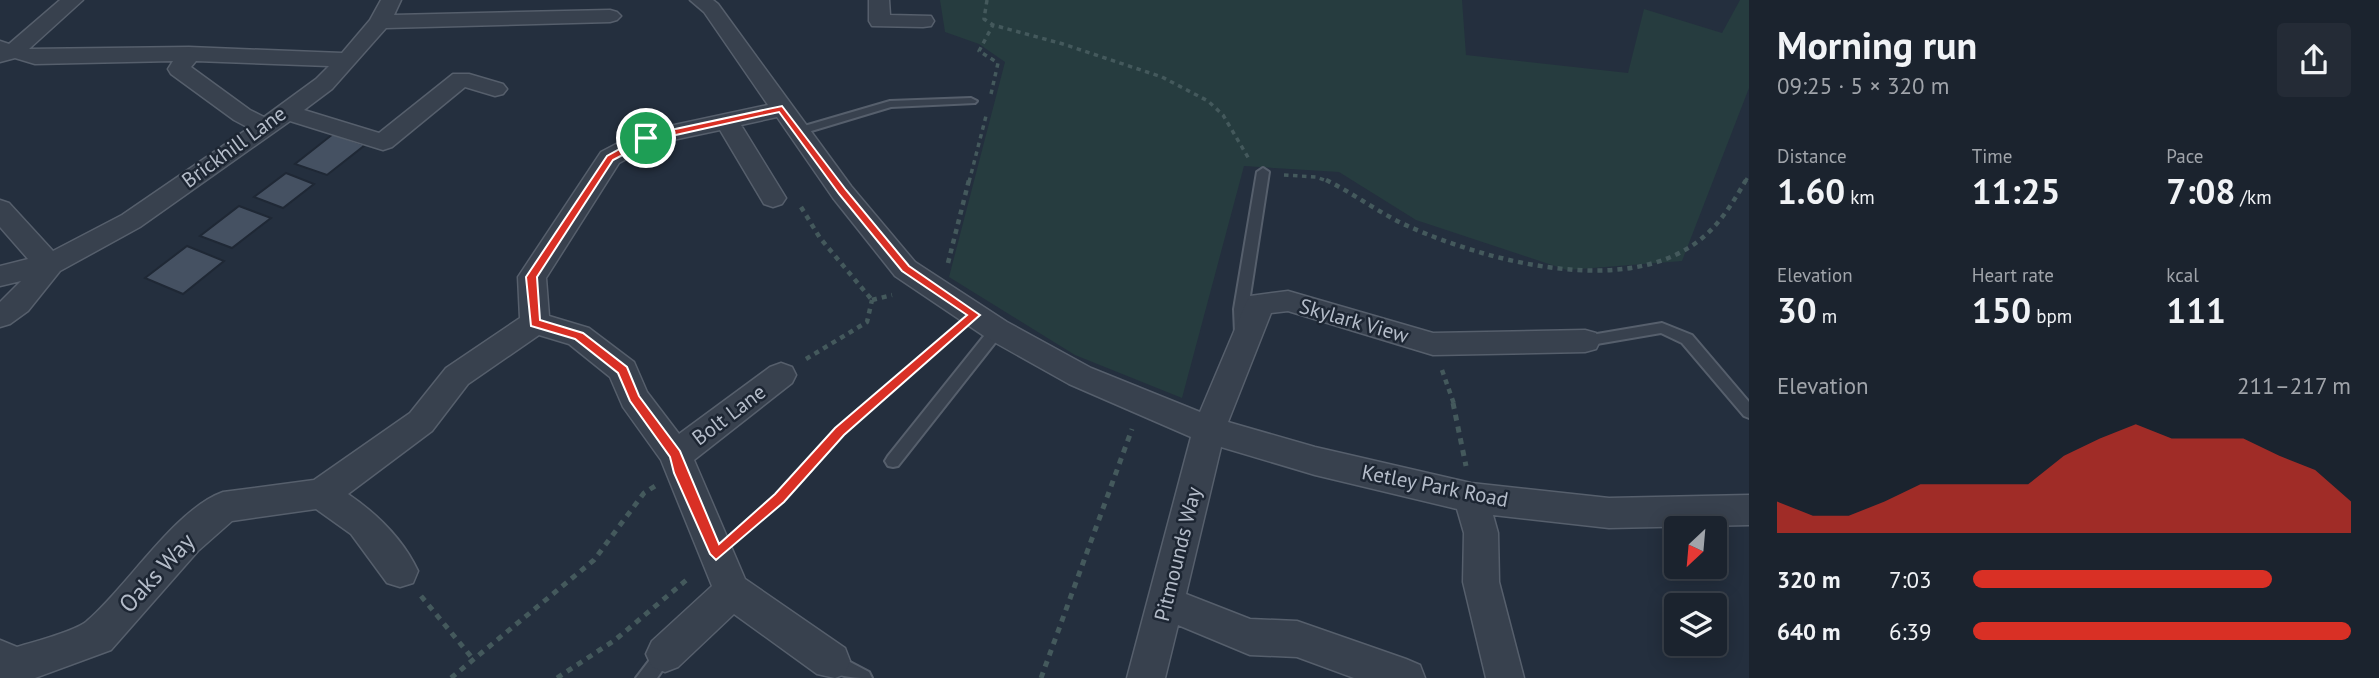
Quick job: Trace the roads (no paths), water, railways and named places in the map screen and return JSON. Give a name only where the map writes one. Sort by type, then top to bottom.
[{"type":"street","points":[[5,51],[73,0]]},
{"type":"street","name":"Ketley Park Road","points":[[700,0],[711,8],[842,192],[905,269],[986,323],[1080,376],[1209,430],[1315,461],[1471,498],[1609,513],[1749,510]]},
{"type":"street","points":[[879,0],[880,21],[923,21]]},
{"type":"street","points":[[385,11],[610,16]]},
{"type":"street","name":"Brickhill Lane","points":[[0,276],[50,264],[131,221],[324,84],[348,60],[385,11]]},
{"type":"street","points":[[5,51],[35,57],[188,54],[348,60]]},
{"type":"street","points":[[188,54],[179,69],[242,115],[275,119],[383,142],[461,79],[495,89]]},
{"type":"street","points":[[782,108],[646,138],[610,158],[532,277],[535,323],[579,336],[623,370],[634,398],[678,464],[732,591],[831,661]]},
{"type":"street","points":[[727,121],[773,198]]},
{"type":"street","points":[[0,209],[29,245],[50,264]]},
{"type":"street","name":"Brickhill Lane","points":[[0,316],[18,303],[50,264]]},
{"type":"street","name":"Skylark View","points":[[1209,430],[1260,303],[1288,301],[1433,344],[1585,341]]},
{"type":"street","name":"Oaks Way","points":[[0,659],[17,666],[98,637],[186,540],[223,507],[321,494],[421,422],[457,376],[535,323]]},
{"type":"street","name":"Bolt Lane","points":[[678,464],[781,375]]},
{"type":"street","name":"Pitmounds Way","points":[[1146,678],[1209,430]]},
{"type":"street","points":[[321,494],[363,523],[400,571]]},
{"type":"street","points":[[1471,498],[1481,533],[1481,582],[1505,678]]},
{"type":"street","points":[[655,666],[732,591]]},
{"type":"street","points":[[1166,603],[1250,637],[1297,639],[1406,678]]},
{"type":"lane","points":[[798,131],[890,104],[971,101]]},
{"type":"lane","points":[[1242,348],[1241,309],[1263,172]]},
{"type":"lane","points":[[893,461],[986,323]]},
{"type":"lane","points":[[1585,341],[1662,328],[1687,339],[1749,412]]},
{"type":"lane","points":[[831,661],[863,678]]}]
